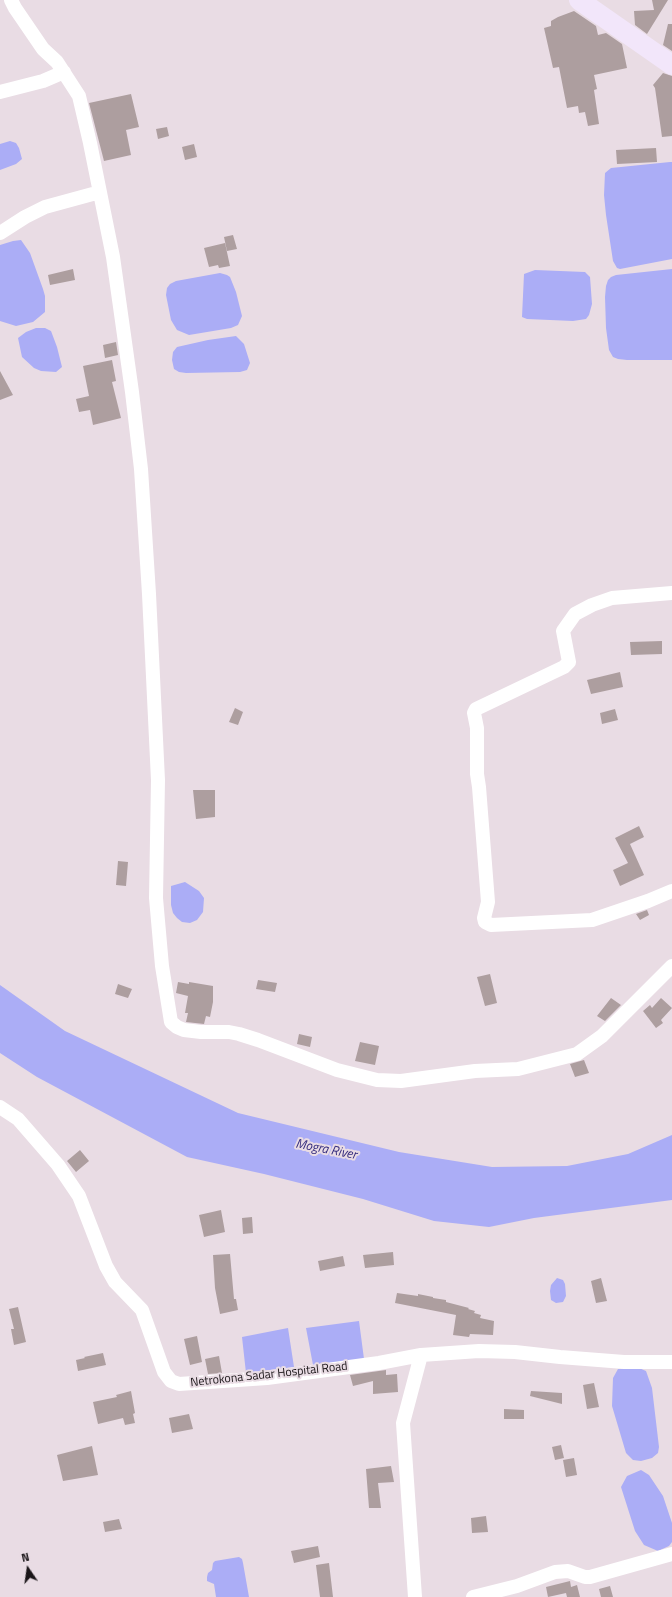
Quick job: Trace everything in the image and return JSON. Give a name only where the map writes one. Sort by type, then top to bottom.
[{"type":"street","points":[[11,0],[43,49],[57,62],[79,96],[113,257],[141,469],[158,780],[156,898],[162,966],[171,1022],[184,1030],[201,1032],[229,1032],[239,1034],[337,1070],[377,1080],[406,1081],[475,1071],[518,1069],[577,1054],[602,1036],[672,966]]},
{"type":"street","points":[[579,0],[672,65]]},
{"type":"street","points":[[0,92],[43,81],[64,72]]},
{"type":"street","points":[[0,232],[45,207],[100,192]]},
{"type":"street","points":[[672,593],[612,598],[592,605],[575,614],[564,631],[568,662],[564,667],[476,708],[474,713],[477,728],[477,774],[480,794],[488,902],[484,918],[485,922],[491,926],[592,920],[648,901],[672,891]]},
{"type":"street","name":"Netrokona Sadar Hospital Road","points":[[0,1107],[18,1119],[58,1165],[79,1196],[106,1266],[114,1282],[142,1310],[154,1342],[158,1358],[164,1372],[171,1381],[179,1384],[195,1384],[267,1378],[379,1363],[421,1355],[479,1351],[624,1362],[672,1362]]},
{"type":"street","points":[[415,1597],[403,1423],[421,1355]]},
{"type":"street","points":[[473,1597],[517,1586],[554,1572],[568,1571],[585,1577],[590,1577],[672,1554]]},
{"type":"water","points":[[10,141],[16,143],[22,159],[16,164],[0,170],[0,144]]},
{"type":"water","points":[[672,162],[672,259],[620,269],[617,268],[613,261],[606,215],[604,195],[605,173],[611,168]]},
{"type":"water","points":[[21,240],[30,253],[43,289],[45,296],[45,312],[33,322],[16,326],[0,321],[0,245]]},
{"type":"water","points":[[672,269],[672,360],[627,360],[613,357],[609,350],[606,328],[605,297],[608,280],[616,275]]},
{"type":"water","points":[[535,270],[585,272],[590,277],[592,304],[589,315],[586,319],[573,321],[527,319],[522,317],[524,274]]},
{"type":"water","points":[[220,273],[230,277],[236,292],[242,316],[238,325],[231,328],[189,335],[177,330],[171,320],[166,295],[167,288],[170,284],[176,281]]},
{"type":"water","points":[[36,328],[45,328],[51,331],[62,367],[56,372],[41,371],[34,368],[22,357],[18,338],[26,332]]},
{"type":"water","points":[[236,336],[244,344],[250,363],[247,370],[240,372],[186,373],[179,372],[174,369],[172,360],[173,352],[177,347]]},
{"type":"water","points":[[185,882],[199,891],[204,898],[203,912],[197,920],[190,923],[182,922],[177,918],[173,913],[171,905],[171,886]]},
{"type":"water","name":"Mogra River","points":[[0,985],[65,1031],[238,1113],[399,1152],[492,1167],[567,1166],[628,1154],[672,1135],[672,1200],[534,1218],[489,1227],[434,1221],[363,1199],[264,1174],[187,1157],[37,1077],[0,1053]]},
{"type":"water","points":[[557,1278],[563,1280],[565,1284],[566,1296],[563,1302],[556,1303],[551,1300],[550,1291],[551,1285]]},
{"type":"water","points":[[359,1321],[364,1359],[313,1365],[306,1328]]},
{"type":"water","points":[[288,1328],[294,1367],[246,1373],[242,1337]]},
{"type":"water","points":[[639,1368],[646,1371],[652,1388],[659,1447],[658,1453],[652,1458],[641,1461],[633,1460],[626,1453],[612,1406],[613,1378],[618,1369]]},
{"type":"water","points":[[641,1470],[649,1475],[663,1496],[672,1523],[672,1542],[669,1546],[658,1551],[644,1545],[635,1531],[621,1487],[627,1476]]},
{"type":"water","points":[[239,1557],[242,1559],[243,1563],[249,1597],[216,1597],[214,1584],[207,1581],[208,1573],[212,1570],[213,1563],[215,1561]]},
{"type":"building","points":[[652,0],[668,0],[647,34],[635,25],[634,11],[654,10]]},
{"type":"building","points":[[574,11],[596,26],[598,35],[606,33],[622,44],[627,68],[594,75],[597,89],[594,90],[599,124],[588,126],[585,112],[579,113],[578,106],[567,108],[559,67],[553,68],[544,28],[551,26],[551,21],[558,17]]},
{"type":"building","points":[[668,24],[672,24],[672,51],[663,45]]},
{"type":"building","points":[[663,73],[672,76],[672,136],[662,137],[655,88],[653,85]]},
{"type":"building","points":[[131,94],[139,127],[126,130],[131,155],[104,161],[89,103]]},
{"type":"building","points":[[167,127],[169,136],[158,139],[156,129]]},
{"type":"building","points":[[194,144],[197,157],[185,160],[182,147]]},
{"type":"building","points":[[656,148],[657,162],[617,164],[616,150]]},
{"type":"building","points":[[233,235],[237,249],[227,251],[224,237]]},
{"type":"building","points":[[225,243],[230,266],[219,268],[218,265],[209,267],[204,248]]},
{"type":"building","points":[[73,269],[75,280],[50,285],[48,275]]},
{"type":"building","points":[[116,342],[118,355],[105,358],[103,345]]},
{"type":"building","points":[[112,360],[116,381],[112,382],[121,418],[93,425],[90,410],[79,412],[76,399],[89,396],[83,366]]},
{"type":"building","points":[[0,371],[13,395],[0,400]]},
{"type":"building","points":[[662,641],[662,654],[631,655],[630,642]]},
{"type":"building","points":[[620,672],[623,687],[591,694],[587,680]]},
{"type":"building","points":[[235,708],[243,712],[238,725],[229,722]]},
{"type":"building","points":[[615,709],[618,720],[602,724],[600,713]]},
{"type":"building","points":[[193,790],[215,790],[215,817],[196,819]]},
{"type":"building","points":[[639,826],[644,837],[630,844],[644,875],[620,886],[613,870],[628,863],[615,838]]},
{"type":"building","points":[[118,861],[128,862],[126,886],[116,885]]},
{"type":"building","points":[[647,910],[649,915],[640,920],[636,914]]},
{"type":"building","points":[[490,974],[497,1003],[485,1006],[477,977]]},
{"type":"building","points":[[258,980],[277,983],[275,992],[256,989]]},
{"type":"building","points":[[178,982],[189,984],[189,982],[213,986],[213,1002],[210,1017],[206,1016],[204,1024],[186,1022],[188,1013],[185,1013],[188,996],[176,993]]},
{"type":"building","points":[[118,984],[132,989],[128,998],[115,994]]},
{"type":"building","points":[[611,998],[621,1005],[605,1021],[597,1016]]},
{"type":"building","points":[[661,998],[672,1008],[661,1020],[663,1023],[656,1028],[643,1011],[650,1005],[652,1008]]},
{"type":"building","points":[[299,1034],[312,1037],[310,1047],[297,1044]]},
{"type":"building","points":[[360,1042],[379,1046],[375,1065],[355,1061]]},
{"type":"building","points":[[584,1060],[589,1073],[575,1077],[570,1064]]},
{"type":"building","points":[[80,1150],[89,1161],[76,1172],[67,1161]]},
{"type":"building","points":[[221,1210],[225,1232],[204,1237],[199,1215]]},
{"type":"building","points":[[252,1217],[253,1233],[243,1234],[242,1218]]},
{"type":"building","points":[[393,1252],[394,1265],[365,1268],[363,1255]]},
{"type":"building","points":[[230,1254],[234,1299],[236,1299],[238,1310],[220,1314],[215,1288],[213,1255]]},
{"type":"building","points":[[343,1256],[345,1266],[320,1271],[318,1261]]},
{"type":"building","points":[[601,1278],[607,1301],[596,1303],[591,1281]]},
{"type":"building","points":[[397,1293],[418,1296],[418,1294],[433,1297],[469,1308],[468,1309],[475,1311],[474,1313],[481,1315],[480,1318],[494,1321],[493,1335],[470,1334],[469,1337],[453,1335],[456,1315],[395,1303]]},
{"type":"building","points":[[18,1307],[26,1342],[14,1345],[11,1329],[14,1329],[9,1309]]},
{"type":"building","points":[[197,1336],[202,1362],[190,1365],[184,1339]]},
{"type":"building","points":[[103,1353],[106,1365],[78,1371],[76,1360]]},
{"type":"building","points":[[219,1356],[222,1373],[208,1374],[205,1359]]},
{"type":"building","points":[[386,1370],[386,1375],[397,1374],[398,1392],[373,1394],[373,1381],[353,1386],[350,1375]]},
{"type":"building","points":[[594,1383],[599,1407],[587,1409],[583,1385]]},
{"type":"building","points":[[131,1391],[135,1413],[133,1414],[135,1423],[125,1425],[123,1418],[98,1424],[93,1402],[117,1397],[116,1395]]},
{"type":"building","points":[[531,1391],[562,1393],[562,1404],[530,1396]]},
{"type":"building","points":[[504,1409],[524,1410],[524,1419],[504,1419]]},
{"type":"building","points":[[189,1414],[193,1429],[172,1433],[169,1418]]},
{"type":"building","points":[[561,1445],[564,1458],[555,1460],[552,1447]]},
{"type":"building","points":[[92,1446],[98,1475],[63,1481],[57,1455]]},
{"type":"building","points":[[574,1458],[577,1475],[566,1477],[563,1460]]},
{"type":"building","points":[[391,1466],[394,1482],[378,1483],[381,1508],[369,1508],[366,1469]]},
{"type":"building","points":[[486,1516],[488,1532],[472,1533],[471,1518]]},
{"type":"building","points":[[119,1519],[122,1529],[105,1532],[103,1522]]},
{"type":"building","points":[[318,1546],[320,1557],[294,1563],[291,1551]]},
{"type":"building","points":[[329,1563],[333,1597],[320,1597],[316,1565]]},
{"type":"building","points":[[570,1581],[571,1587],[577,1585],[580,1597],[567,1597],[566,1593],[548,1597],[546,1587]]},
{"type":"building","points":[[610,1586],[613,1597],[601,1597],[599,1589]]}]
